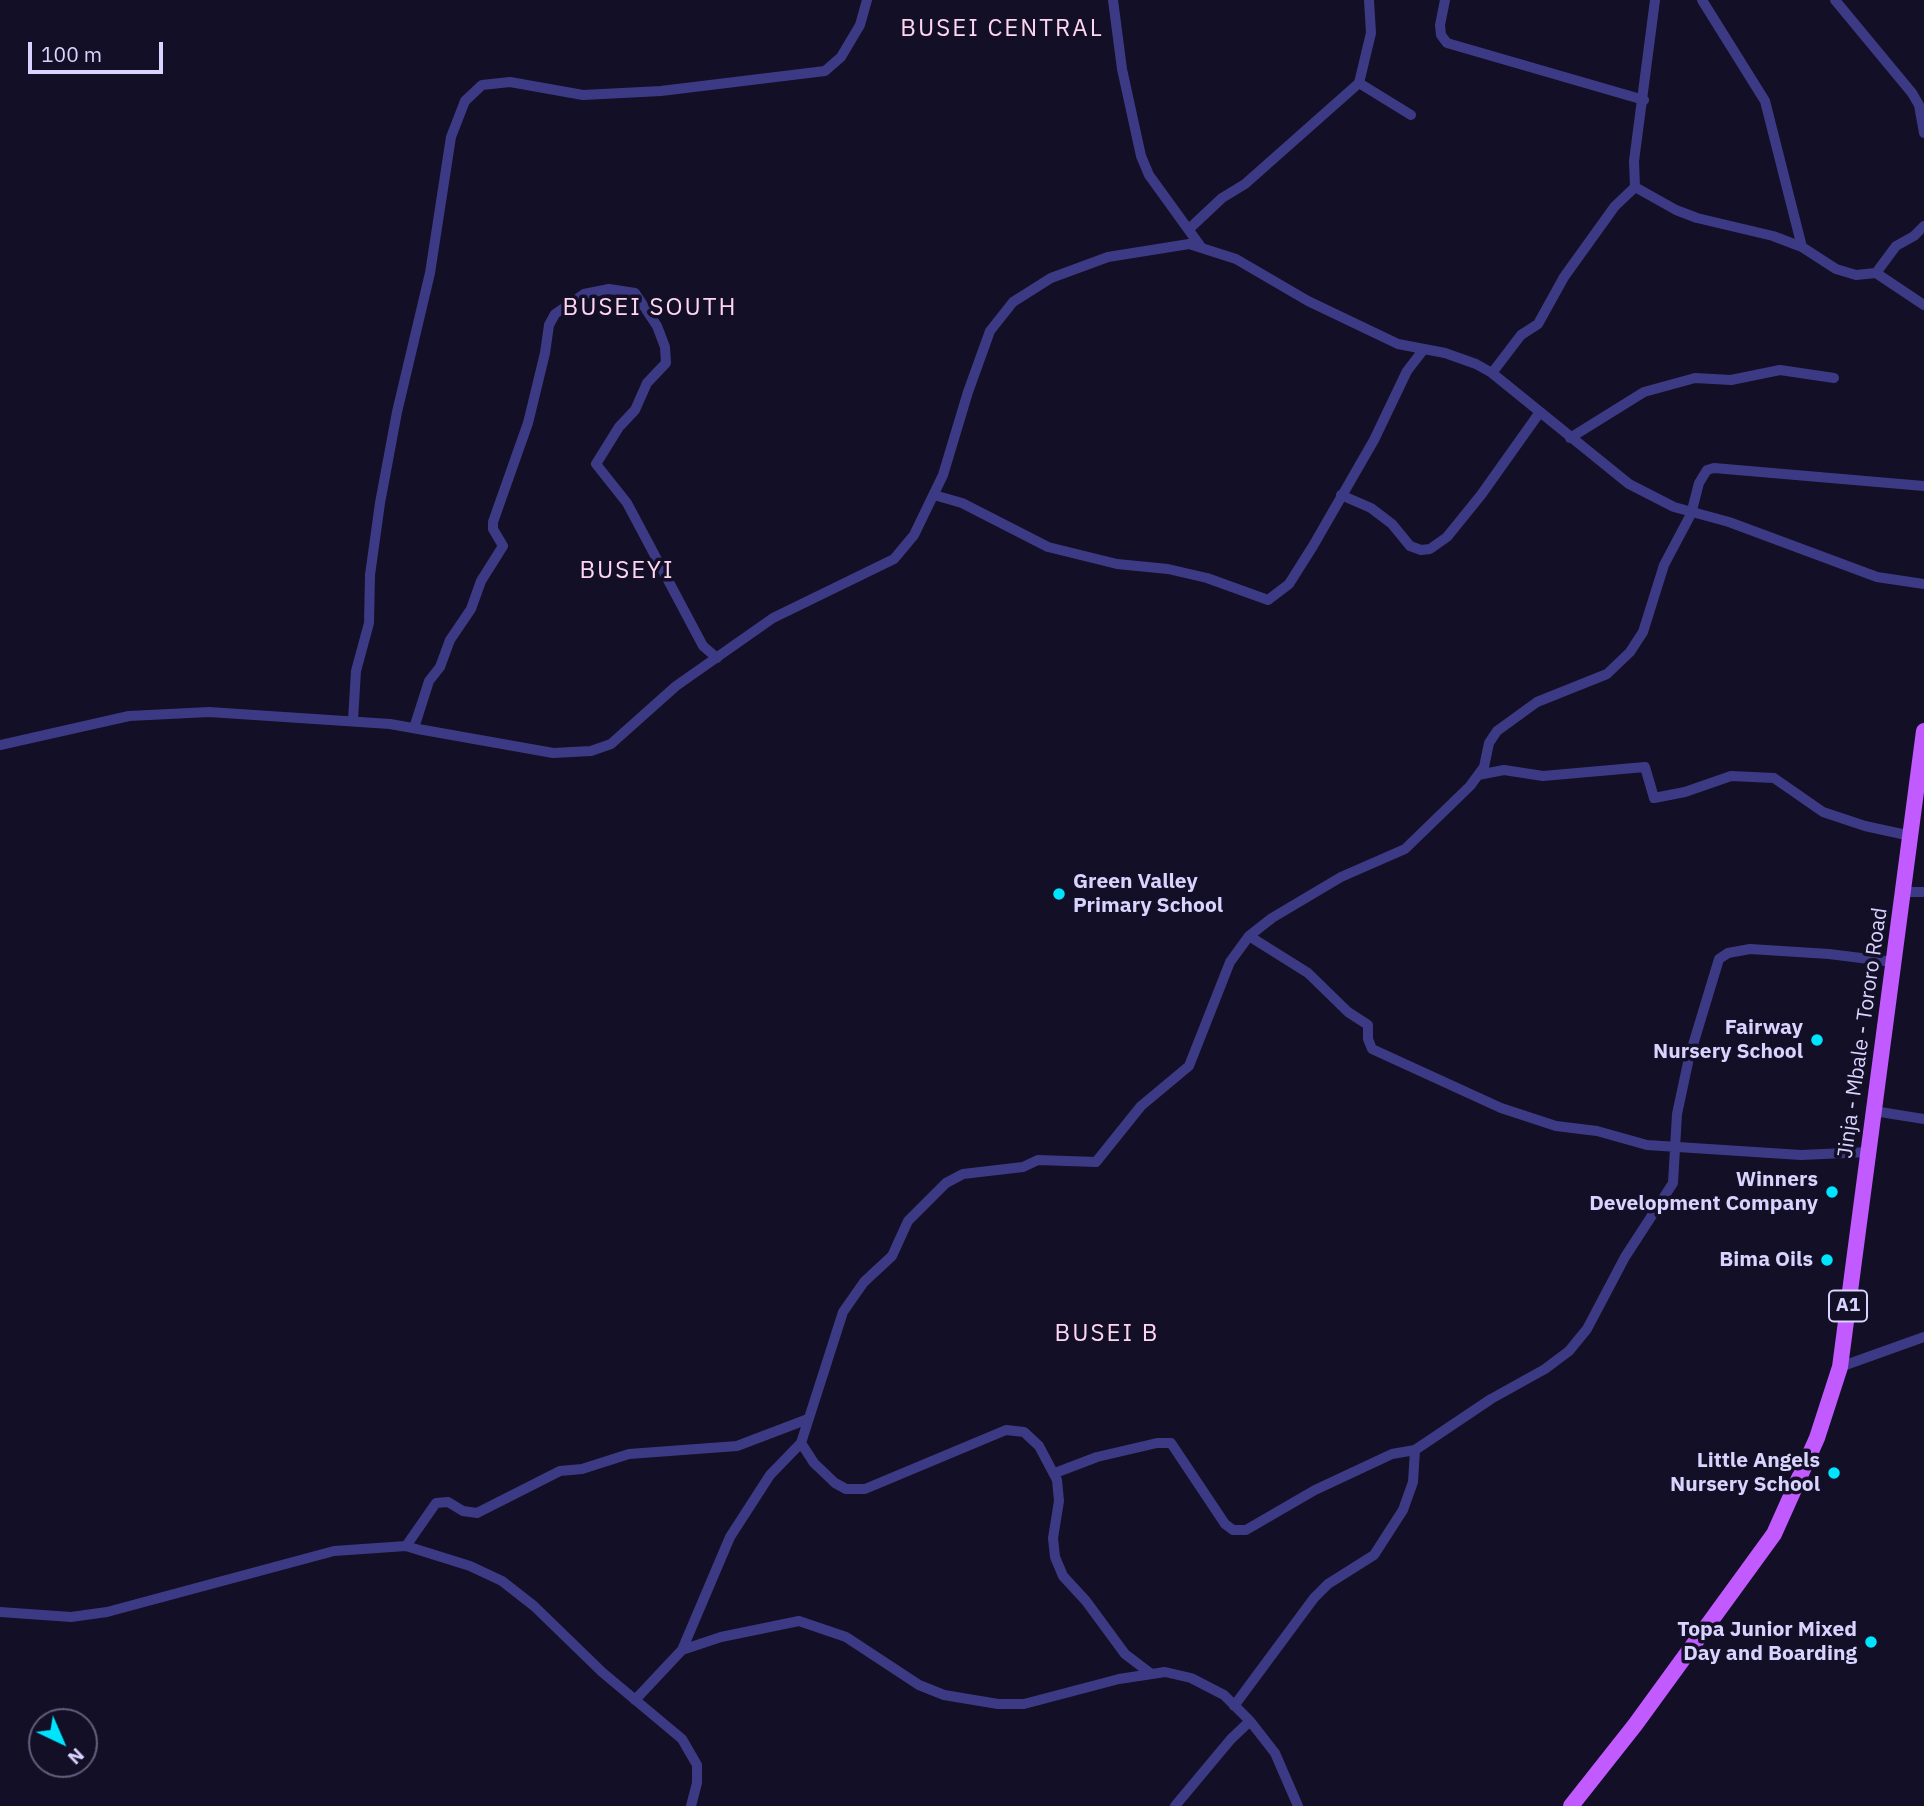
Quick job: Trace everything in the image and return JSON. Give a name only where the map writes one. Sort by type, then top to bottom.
[{"type":"main road","name":"Jinja - Mbale - Tororo Road","points":[[1571,1806],[1643,1714],[1774,1534],[1818,1438],[1840,1367],[1924,731]]},
{"type":"street","points":[[353,720],[356,671],[369,623],[370,575],[380,503],[430,273],[451,136],[465,101],[482,85],[510,82],[583,95],[648,92],[825,71],[841,57],[854,36],[867,0]]},
{"type":"street","points":[[1113,0],[1122,69],[1141,156],[1149,175],[1201,247]]},
{"type":"street","points":[[1189,229],[1222,198],[1245,184],[1359,83],[1371,33],[1369,0]]},
{"type":"street","points":[[1445,0],[1440,25],[1447,43],[1644,100]]},
{"type":"street","points":[[1492,373],[1521,335],[1538,324],[1563,277],[1615,206],[1635,187],[1634,161],[1655,0]]},
{"type":"street","points":[[1702,0],[1765,101],[1802,247]]},
{"type":"street","points":[[1835,0],[1912,93],[1919,105],[1924,133]]},
{"type":"street","points":[[1359,83],[1411,115]]},
{"type":"street","points":[[1635,187],[1676,211],[1773,236],[1802,247],[1836,269],[1856,275],[1876,273],[1924,305]]},
{"type":"street","points":[[1876,273],[1896,246],[1914,236],[1924,226]]},
{"type":"street","points":[[0,745],[129,716],[209,712],[353,720],[553,753],[591,751],[611,744],[676,686],[773,618],[894,559],[914,535],[934,495],[990,331],[1013,303],[1051,278],[1108,257],[1189,244],[1236,259],[1308,300],[1398,344],[1445,353],[1492,373],[1629,484],[1691,514],[1729,522],[1877,577],[1924,583]]},
{"type":"street","points":[[414,728],[429,681],[443,660],[450,640],[471,610],[481,581],[503,546],[493,529],[493,522],[528,423],[545,354],[549,325],[555,314],[584,294],[609,289],[635,293],[657,326],[665,347],[666,363],[647,383],[635,410],[618,427],[596,464],[627,503],[703,646],[717,658]]},
{"type":"street","points":[[934,495],[962,503],[1048,547],[1117,564],[1168,569],[1207,578],[1269,600],[1289,584],[1374,440],[1407,371],[1423,349]]},
{"type":"street","points":[[1570,438],[1644,393],[1695,378],[1731,380],[1780,370],[1834,378]]},
{"type":"street","points":[[1341,495],[1371,508],[1392,524],[1410,546],[1421,550],[1430,549],[1447,537],[1540,412]]},
{"type":"street","points":[[635,1700],[682,1650],[730,1537],[770,1475],[801,1443],[824,1378],[837,1324],[864,1282],[892,1256],[902,1231],[946,1183],[963,1174],[1023,1167],[1038,1160],[1096,1162],[1141,1106],[1189,1066],[1230,962],[1249,936],[1272,918],[1341,877],[1398,854],[1478,775],[1489,743],[1497,731],[1537,702],[1607,674],[1630,652],[1643,632],[1664,565],[1691,514],[1702,475],[1714,468],[1924,486]]},
{"type":"street","points":[[1478,775],[1504,770],[1543,776],[1645,767],[1654,798],[1685,792],[1731,776],[1773,778],[1823,812],[1865,826],[1911,836]]},
{"type":"street","points":[[1904,892],[1924,892]]},
{"type":"street","points":[[1249,936],[1308,973],[1348,1012],[1368,1025],[1368,1039],[1372,1049],[1501,1108],[1647,1145],[1801,1154],[1868,1152]]},
{"type":"street","points":[[1055,1473],[1097,1457],[1157,1443],[1171,1443],[1225,1524],[1233,1530],[1246,1530],[1337,1480],[1392,1454],[1415,1450],[1491,1399],[1545,1370],[1569,1351],[1587,1329],[1625,1257],[1673,1183],[1677,1114],[1691,1048],[1719,959],[1728,953],[1749,949],[1829,954],[1893,962]]},
{"type":"street","points":[[1874,1111],[1924,1119]]},
{"type":"street","points":[[1840,1367],[1924,1337]]},
{"type":"street","points":[[406,1546],[436,1503],[448,1502],[468,1513],[477,1513],[513,1497],[536,1481],[561,1471],[582,1469],[629,1454],[737,1446],[808,1419]]},
{"type":"street","points":[[801,1443],[814,1463],[846,1489],[865,1489],[1006,1430],[1024,1432],[1039,1446],[1055,1473],[1059,1501],[1054,1548],[1063,1576],[1086,1601],[1125,1654],[1150,1673]]},
{"type":"street","points":[[1234,1706],[1314,1598],[1328,1584],[1374,1555],[1406,1500],[1413,1482],[1415,1450]]},
{"type":"street","points":[[0,1612],[71,1617],[107,1612],[334,1551],[406,1546],[470,1566],[502,1581],[534,1606],[563,1636],[682,1739],[697,1765],[697,1783],[691,1806]]},
{"type":"street","points":[[682,1650],[733,1634],[799,1621],[846,1637],[919,1685],[944,1695],[998,1704],[1024,1704],[1150,1673],[1165,1672],[1191,1678],[1224,1695],[1250,1721],[1275,1752],[1298,1806]]},
{"type":"street","points":[[1175,1806],[1231,1739],[1250,1721]]},
{"type":"place","name":"Green Valley Primary School","points":[[1059,894]]},
{"type":"place","name":"Fairway Nursery School","points":[[1817,1040]]},
{"type":"place","name":"Winners Development Company","points":[[1832,1192]]},
{"type":"place","name":"Bima Oils","points":[[1827,1260]]},
{"type":"place","name":"Little Angels Nursery School","points":[[1834,1473]]},
{"type":"place","name":"Topa Junior Mixed Day and Boarding","points":[[1871,1642]]},
{"type":"district","name":"BUSEI CENTRAL","points":[[1002,29]]},
{"type":"district","name":"BUSEI SOUTH","points":[[650,308]]},
{"type":"district","name":"BUSEYI","points":[[627,571]]},
{"type":"district","name":"BUSEI B","points":[[1107,1334]]}]
